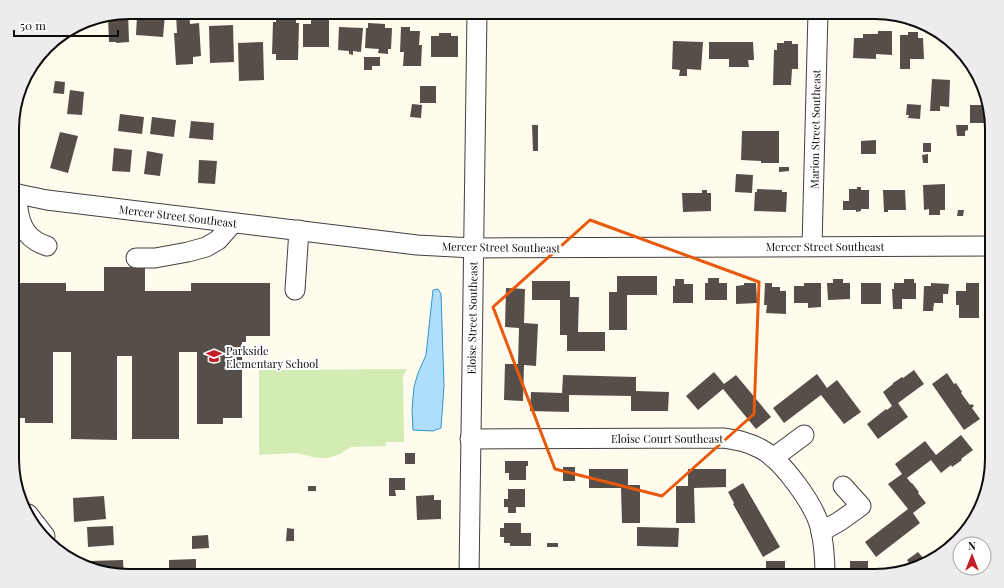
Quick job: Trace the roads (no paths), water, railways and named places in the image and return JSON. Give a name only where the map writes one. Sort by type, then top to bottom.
[{"type":"street","name":"Eloise Street Southeast","points":[[468,569],[477,19]]},
{"type":"street","name":"Marion Street Southeast","points":[[812,246],[818,19]]},
{"type":"street","name":"Mercer Street Southeast","points":[[19,194],[47,200],[417,245],[473,248],[985,246]]},
{"type":"street","points":[[19,213],[23,227],[28,235],[47,246]]},
{"type":"street","points":[[136,258],[155,258],[206,247],[218,240],[233,223]]},
{"type":"street","points":[[295,290],[299,230]]},
{"type":"street","points":[[774,458],[804,435]]},
{"type":"street","name":"Eloise Court Southeast","points":[[470,439],[723,438],[743,441],[763,450],[774,458],[801,489],[812,507],[820,526],[825,555],[825,569]]},
{"type":"street","points":[[821,532],[861,506],[844,486]]},
{"type":"water","points":[[438,289],[441,294],[444,386],[441,428],[433,431],[413,430],[412,409],[414,387],[426,355],[433,290]]},
{"type":"place","name":"Parkside Elementary School","points":[[214,356]]}]
